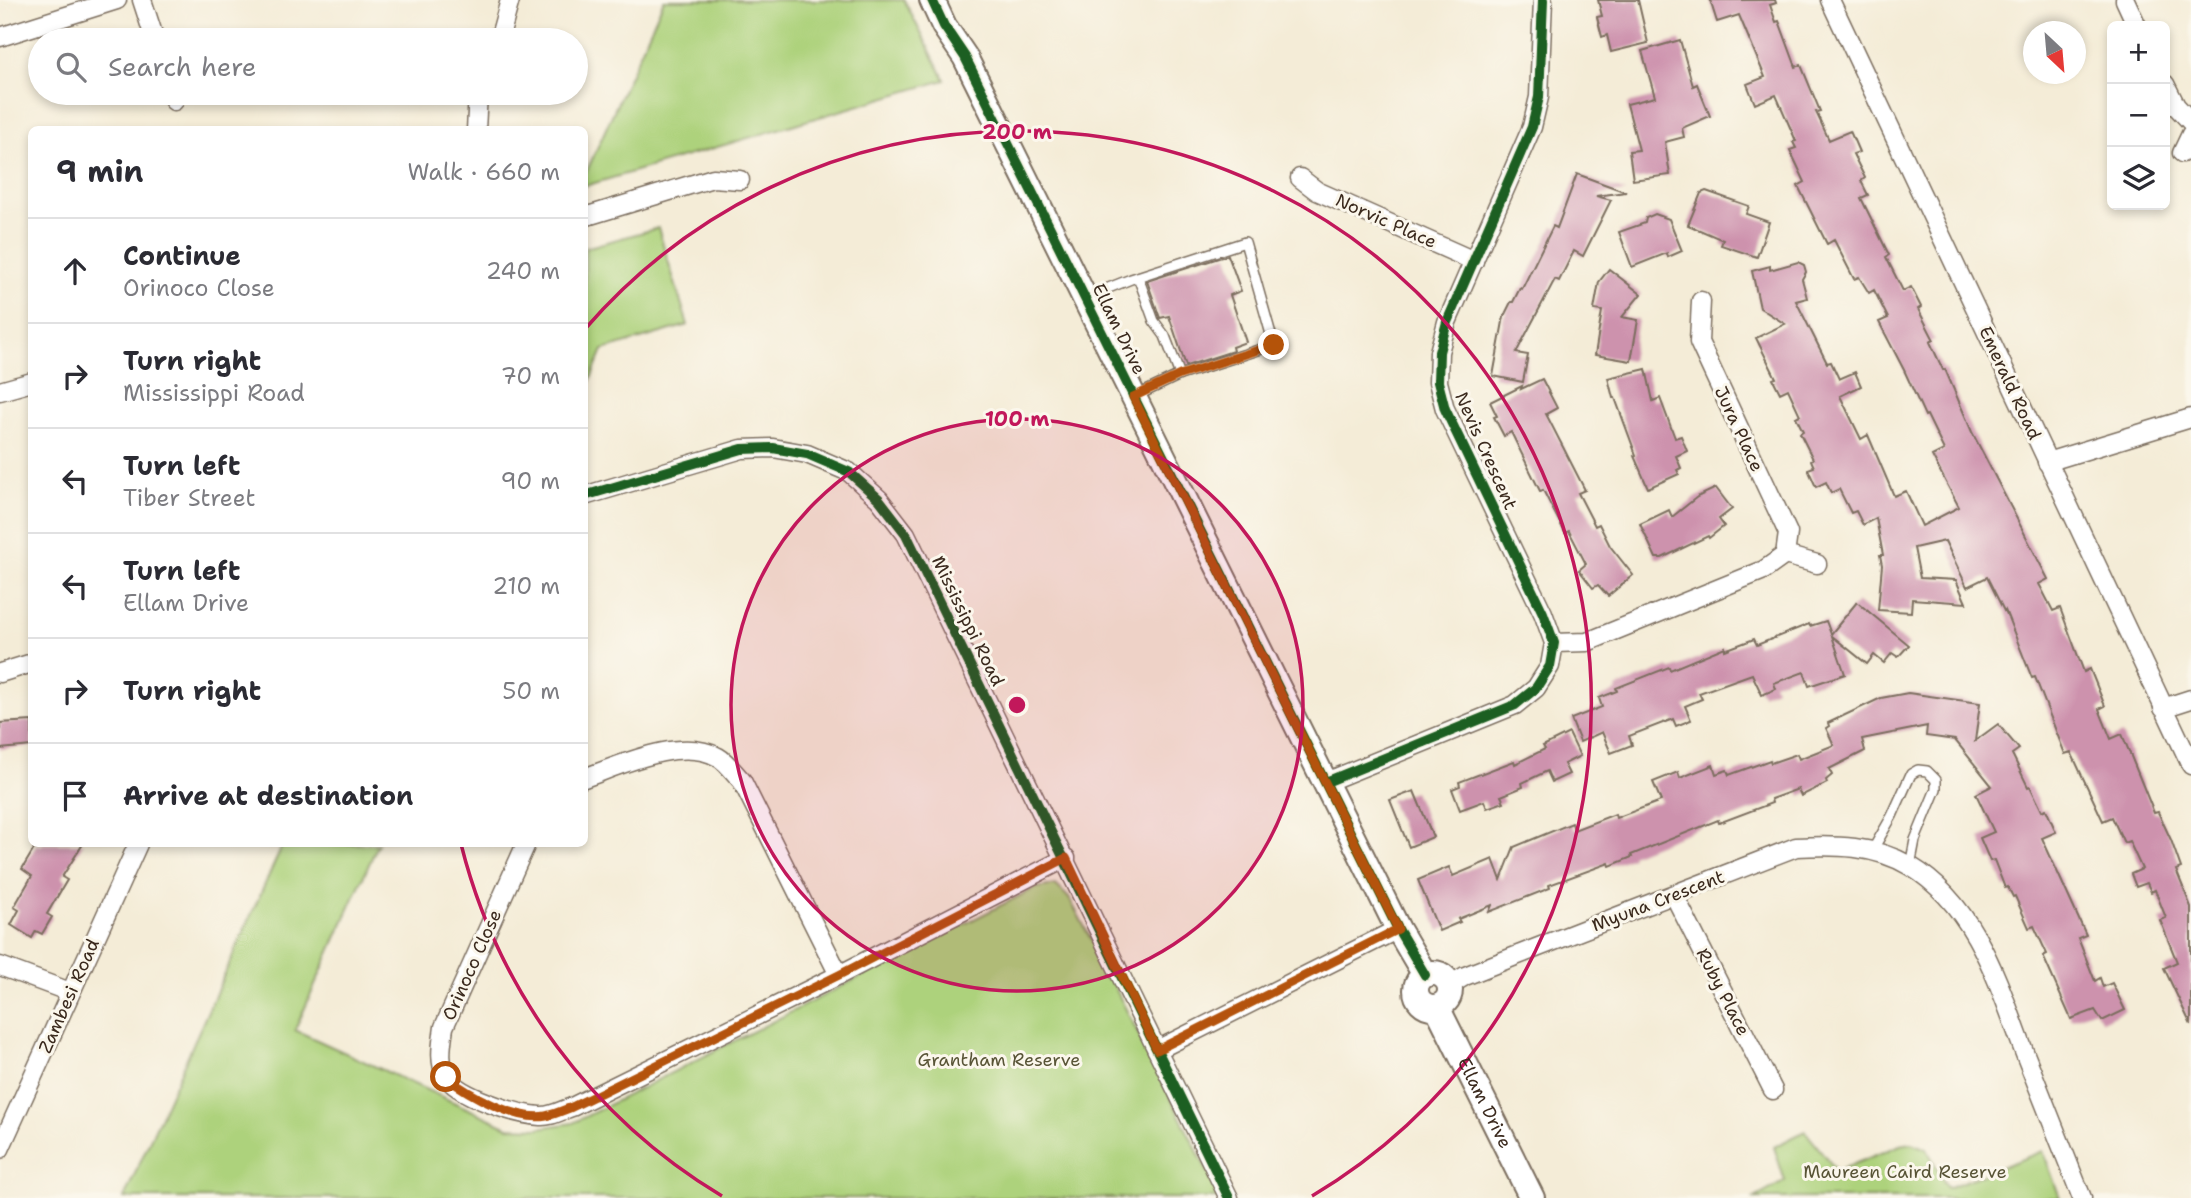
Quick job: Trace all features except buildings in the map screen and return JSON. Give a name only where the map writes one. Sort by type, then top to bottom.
[{"type":"street","points":[[28,28],[117,0]]},
{"type":"street","points":[[142,0],[151,28]]},
{"type":"street","points":[[502,28],[510,0]]},
{"type":"street","name":"Ellam Drive","points":[[932,0],[944,26],[965,57],[1398,929],[1425,975]]},
{"type":"street","name":"Nevis Crescent","points":[[1543,0],[1539,97],[1532,127],[1447,322],[1439,352],[1438,382],[1444,409],[1543,613],[1554,643]]},
{"type":"street","name":"Emerald Road","points":[[1830,0],[2191,765]]},
{"type":"street","points":[[2125,0],[2135,21]]},
{"type":"street","points":[[0,37],[28,28]]},
{"type":"street","points":[[2170,94],[2176,106],[2191,122]]},
{"type":"street","points":[[476,126],[477,105]]},
{"type":"street","points":[[2182,153],[2191,134]]},
{"type":"street","points":[[588,216],[713,178],[740,180]]},
{"type":"street","name":"Norvic Place","points":[[1300,178],[1317,191],[1474,261]]},
{"type":"street","name":"Jura Place","points":[[1701,301],[1699,342],[1788,533],[1785,555]]},
{"type":"street","points":[[0,391],[28,383]]},
{"type":"street","points":[[2047,462],[2191,418]]},
{"type":"street","name":"Mississippi Road","points":[[588,495],[742,449],[773,448],[807,454],[849,472],[879,499],[906,534],[1230,1198]]},
{"type":"street","points":[[1326,782],[1515,705],[1536,688],[1550,666],[1554,643],[1587,642],[1764,570],[1785,555],[1817,565]]},
{"type":"street","points":[[0,673],[28,664]]},
{"type":"street","points":[[2163,708],[2191,699]]},
{"type":"street","points":[[588,777],[641,757],[685,748],[719,757],[742,781],[839,975]]},
{"type":"street","name":"Myuna Crescent","points":[[1450,985],[1465,976],[1796,847],[1841,846],[1872,851],[1910,866],[1949,897],[1980,943],[2082,1198]]},
{"type":"street","name":"Zambesi Road","points":[[0,1149],[137,847]]},
{"type":"street","name":"Orinoco Close","points":[[525,847],[444,1027],[440,1054],[446,1077],[465,1092],[517,1114],[544,1117],[572,1107],[839,975],[1066,858]]},
{"type":"street","name":"Ruby Place","points":[[1674,895],[1773,1090]]},
{"type":"street","points":[[1157,1050],[1398,929]]},
{"type":"street","points":[[0,966],[70,992]]},
{"type":"street","points":[[1439,974],[1450,985],[1447,1001],[1437,1007],[1427,1006],[1418,999],[1416,989],[1425,975],[1439,974]]},
{"type":"street","name":"Ellam Drive","points":[[1437,1007],[1532,1198]]},
{"type":"lane","points":[[1084,298],[1245,242],[1274,345],[1180,375],[1133,397]]},
{"type":"lane","points":[[1138,277],[1154,321],[1165,335],[1180,375]]},
{"type":"lane","points":[[1872,851],[1911,774],[1918,770],[1927,771],[1936,780],[1936,789],[1915,840],[1910,866]]},
{"type":"green space","points":[[664,0],[904,0],[945,80],[588,185],[588,168]]},
{"type":"green space","points":[[658,228],[688,325],[603,350],[588,385],[588,247]]},
{"type":"green space","name":"Grantham Reserve","points":[[282,847],[377,847],[295,1030],[508,1127],[538,1128],[573,1123],[1035,888],[1056,885],[1069,898],[1080,918],[1221,1198],[124,1198]]},
{"type":"green space","name":"Maureen Caird Reserve","points":[[1805,1131],[1837,1171],[1900,1145],[1912,1143],[1927,1149],[1947,1188],[2043,1151],[2060,1198],[1755,1198],[1785,1181],[1774,1147]]},
{"type":"cycle path","points":[[932,0],[944,26],[965,57],[1398,929],[1425,975]]},
{"type":"cycle path","points":[[1326,782],[1515,705],[1536,688],[1550,666],[1554,643],[1543,613],[1445,409],[1438,382],[1439,352],[1447,322],[1532,127],[1539,97],[1543,0]]},
{"type":"cycle path","points":[[588,495],[742,449],[773,448],[807,454],[849,472],[879,499],[906,534],[1229,1198]]},
{"type":"route","points":[[446,1077],[465,1092],[517,1114],[544,1117],[572,1107],[839,975],[1066,858],[1157,1050],[1398,929],[1133,397],[1180,375],[1274,345]]}]
